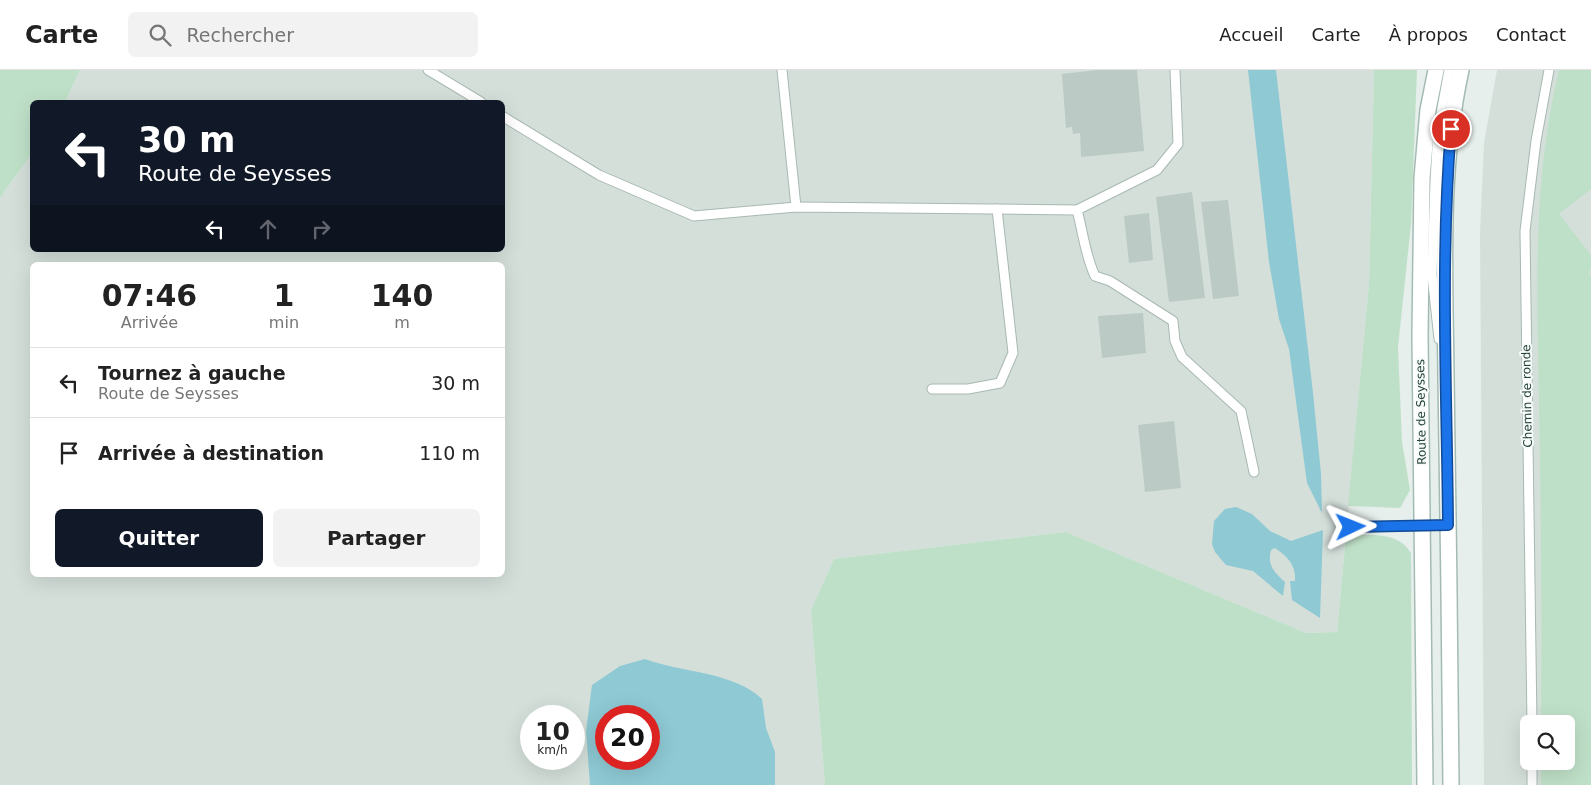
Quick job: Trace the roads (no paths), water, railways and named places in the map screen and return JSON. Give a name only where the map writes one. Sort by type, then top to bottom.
[{"type":"main road","name":"Route de Seysses","points":[[1425,785],[1420,336],[1422,178],[1428,110],[1436,70]]},
{"type":"main road","name":"Route de Seysses","points":[[1451,785],[1447,182],[1452,111],[1461,70]]},
{"type":"lane","points":[[428,70],[478,100]]},
{"type":"lane","points":[[782,70],[796,208]]},
{"type":"lane","points":[[505,118],[599,175],[694,216],[796,208],[1078,210],[1157,170],[1178,144],[1175,70]]},
{"type":"lane","name":"Route de Seysses","points":[[1447,406],[1432,275],[1438,130],[1449,70]]},
{"type":"lane","name":"Chemin de ronde","points":[[1532,715],[1525,231],[1536,141],[1549,70]]},
{"type":"lane","points":[[932,389],[968,389],[1000,382],[1013,353],[997,209]]},
{"type":"lane","points":[[1078,210],[1084,236],[1086,258],[1095,276],[1110,281],[1174,321],[1175,341],[1182,357],[1241,411],[1254,472]]},
{"type":"lane","points":[[1351,527],[1448,525]]},
{"type":"lane","name":"Route de Seysses","points":[[1425,755],[1430,785]]},
{"type":"lane","points":[[1532,770],[1532,785]]},
{"type":"water","points":[[1248,70],[1276,70],[1313,393],[1321,474],[1322,513],[1307,483],[1289,349],[1279,319],[1269,262]]},
{"type":"water","points":[[1236,507],[1252,514],[1270,531],[1291,541],[1323,530],[1320,618],[1292,600],[1290,581],[1295,581],[1293,566],[1275,548],[1271,550],[1270,560],[1275,571],[1285,582],[1283,596],[1253,571],[1226,565],[1215,552],[1212,544],[1214,521],[1225,509]]},
{"type":"water","points":[[645,659],[659,664],[722,678],[750,690],[762,699],[766,728],[775,752],[775,785],[590,785],[586,731],[592,685],[620,666]]}]
